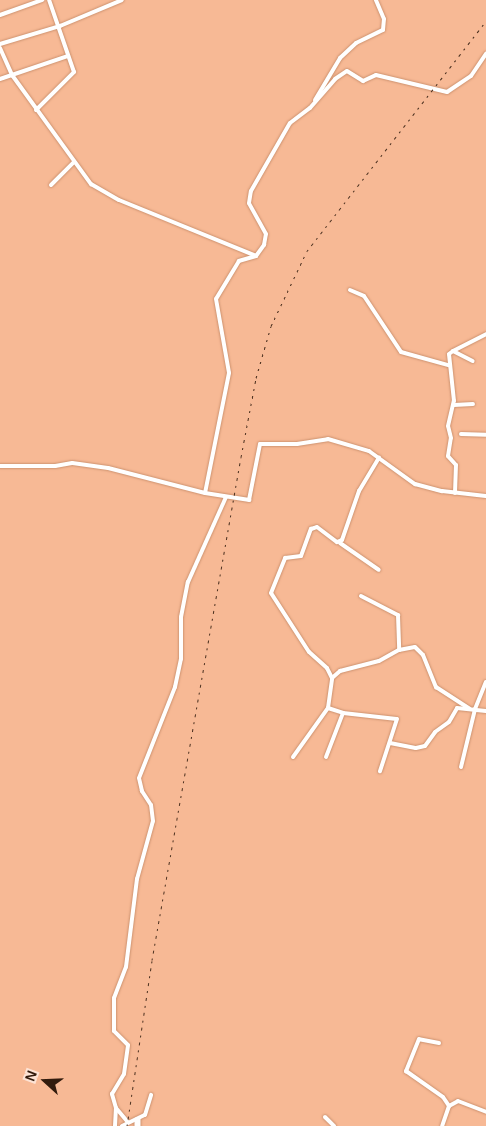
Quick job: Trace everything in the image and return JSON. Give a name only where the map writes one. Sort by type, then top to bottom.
[{"type":"street","points":[[0,15],[42,0]]},
{"type":"street","points":[[36,110],[74,72],[49,0]]},
{"type":"street","points":[[122,0],[59,26],[0,46],[12,75],[91,184],[104,192],[256,256]]},
{"type":"street","points":[[310,108],[340,58],[356,43],[383,30],[384,19],[376,0]]},
{"type":"street","points":[[205,493],[228,382],[225,336],[216,299],[240,262],[256,256],[264,245],[266,234],[248,198],[286,129],[310,108],[345,71],[363,81],[376,75],[447,92],[471,76],[486,54]]},
{"type":"street","points":[[0,79],[68,56]]},
{"type":"street","points":[[314,104],[316,98]]},
{"type":"street","points":[[51,185],[74,162]]},
{"type":"street","points":[[350,290],[364,296],[401,352],[448,365]]},
{"type":"street","points":[[455,493],[456,465],[448,456],[451,438],[448,426],[454,405],[448,365],[449,354],[486,334]]},
{"type":"street","points":[[453,351],[473,361]]},
{"type":"street","points":[[454,405],[473,404]]},
{"type":"street","points":[[461,434],[486,435]]},
{"type":"street","points":[[0,466],[55,466],[72,463],[108,468],[242,501],[251,498],[260,444],[297,444],[328,438],[379,458],[416,484],[455,493],[486,496]]},
{"type":"street","points":[[340,543],[359,490],[379,458]]},
{"type":"street","points":[[115,1126],[116,1108],[112,1094],[124,1074],[128,1045],[114,1031],[114,998],[126,967],[137,879],[153,821],[151,805],[142,792],[139,778],[175,687],[180,659],[181,617],[188,582],[226,497]]},
{"type":"street","points":[[293,757],[328,708],[332,678],[327,668],[309,652],[271,593],[285,558],[300,556],[311,529],[317,527],[379,570]]},
{"type":"street","points":[[361,596],[398,615],[399,650]]},
{"type":"street","points":[[332,678],[340,671],[379,661],[399,650],[419,649],[436,687],[472,709]]},
{"type":"street","points":[[461,767],[472,709],[486,682]]},
{"type":"street","points":[[328,708],[343,713],[396,719],[380,771]]},
{"type":"street","points":[[390,743],[416,748],[424,746],[435,732],[449,722],[457,708],[486,711]]},
{"type":"street","points":[[326,756],[343,713]]},
{"type":"street","points":[[439,1043],[418,1039],[406,1071],[443,1097],[449,1106]]},
{"type":"street","points":[[116,1108],[127,1121],[138,1123],[148,1110],[151,1095]]},
{"type":"street","points":[[442,1126],[449,1106],[458,1102],[486,1112]]},
{"type":"street","points":[[325,1117],[333,1126]]},
{"type":"street","points":[[122,1126],[127,1121]]},
{"type":"railway","points":[[127,1126],[152,960],[241,457],[256,378],[271,326],[307,251],[486,21]]}]
